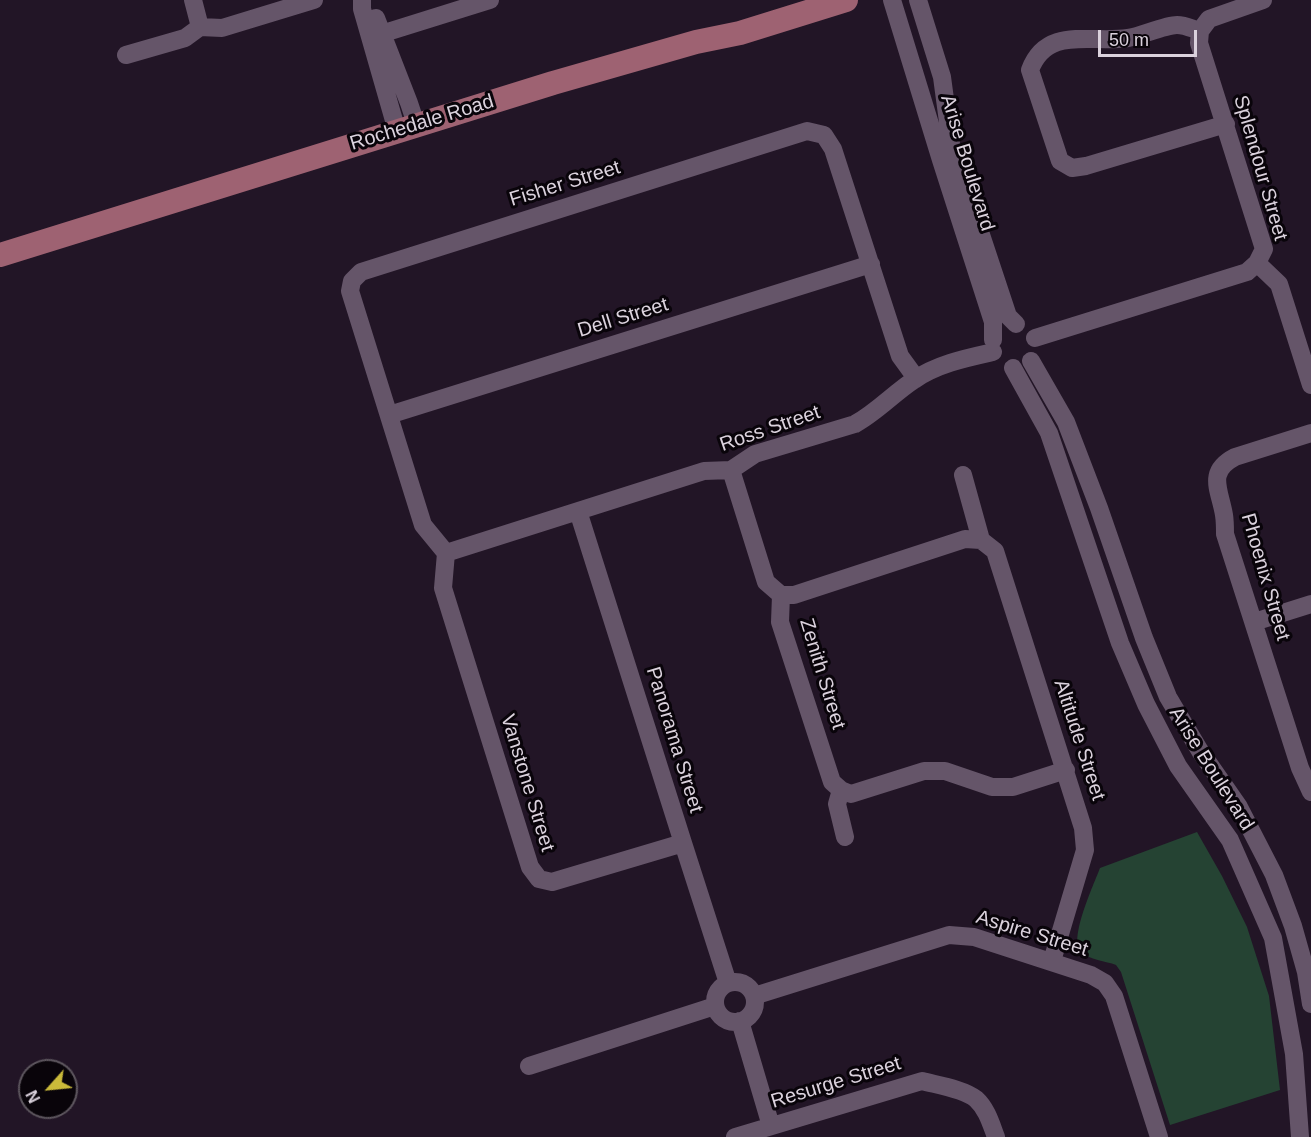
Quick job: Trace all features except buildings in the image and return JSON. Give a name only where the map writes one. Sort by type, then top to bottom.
[{"type":"main road","name":"Rochedale Road","points":[[0,255],[553,83],[696,42],[740,33],[846,0]]},
{"type":"street","points":[[193,0],[200,27]]},
{"type":"street","points":[[126,55],[185,39],[200,27],[222,28],[314,0]]},
{"type":"street","points":[[362,0],[362,9],[406,128]]},
{"type":"street","points":[[369,0],[409,103],[406,128]]},
{"type":"street","points":[[381,34],[490,0]]},
{"type":"street","name":"Arise Boulevard","points":[[892,0],[993,322],[993,346]]},
{"type":"street","name":"Arise Boulevard","points":[[918,0],[942,77],[951,144],[1008,316],[1016,324]]},
{"type":"street","points":[[1226,124],[1086,166],[1072,168],[1060,161],[1030,70],[1043,48],[1063,41],[1127,38],[1177,25],[1200,31],[1209,19],[1263,0]]},
{"type":"street","name":"Splendour Street","points":[[1035,338],[1247,272],[1257,263],[1264,249],[1199,43],[1200,31]]},
{"type":"street","name":"Fisher Street","points":[[446,553],[423,525],[350,291],[352,281],[361,272],[807,131],[824,135],[834,149],[900,356],[916,378]]},
{"type":"street","points":[[1257,263],[1279,284],[1311,386]]},
{"type":"street","name":"Dell Street","points":[[389,415],[871,264]]},
{"type":"street","points":[[1016,324],[1027,328],[1035,338],[1036,350],[1031,361],[1020,368],[1013,368],[1006,367],[995,358],[993,346],[996,333],[1002,328],[1016,324]]},
{"type":"street","name":"Ross Street","points":[[446,553],[704,471],[731,470],[755,454],[855,424],[916,378],[993,346]]},
{"type":"street","name":"Arise Boulevard","points":[[1031,361],[1066,422],[1099,508],[1144,638],[1168,697],[1200,751],[1239,807],[1274,875],[1300,949],[1311,1004]]},
{"type":"street","name":"Arise Boulevard","points":[[1013,368],[1048,433],[1120,643],[1146,704],[1178,766],[1230,840],[1273,938],[1294,1054],[1300,1137]]},
{"type":"street","name":"Phoenix Street","points":[[1311,433],[1225,462],[1218,473],[1216,482],[1224,516],[1225,534],[1300,768],[1311,792]]},
{"type":"street","points":[[731,470],[766,582],[781,595],[794,595],[965,539],[981,540]]},
{"type":"street","name":"Altitude Street","points":[[963,475],[981,540],[995,551],[1083,828],[1085,850],[1052,961]]},
{"type":"street","name":"Panorama Street","points":[[579,510],[682,843],[728,983]]},
{"type":"street","name":"Vanstone Street","points":[[446,553],[443,588],[530,867],[539,879],[552,882],[682,843]]},
{"type":"street","name":"Zenith Street","points":[[781,595],[780,622],[832,782],[841,790]]},
{"type":"street","points":[[1254,621],[1311,604]]},
{"type":"street","points":[[845,837],[837,804],[841,790],[851,794],[924,771],[945,771],[992,787],[1013,787],[1066,770]]},
{"type":"street","name":"Aspire Street","points":[[754,996],[949,934],[974,937],[1052,961],[1091,975],[1105,983],[1114,996],[1159,1137]]},
{"type":"street","points":[[741,982],[751,990],[754,996],[755,1004],[752,1012],[740,1021],[732,1022],[724,1019],[716,1006],[717,992],[728,983],[741,982]]},
{"type":"street","points":[[529,1066],[716,1006]]},
{"type":"street","points":[[740,1021],[771,1126]]},
{"type":"street","name":"Resurge Street","points":[[735,1137],[922,1081],[952,1088],[975,1098],[988,1115],[996,1137]]},
{"type":"green space","points":[[1197,832],[1247,927],[1269,996],[1280,1090],[1170,1125],[1121,972],[1116,965],[1084,955],[1078,946],[1078,936],[1083,912],[1100,868]]}]
